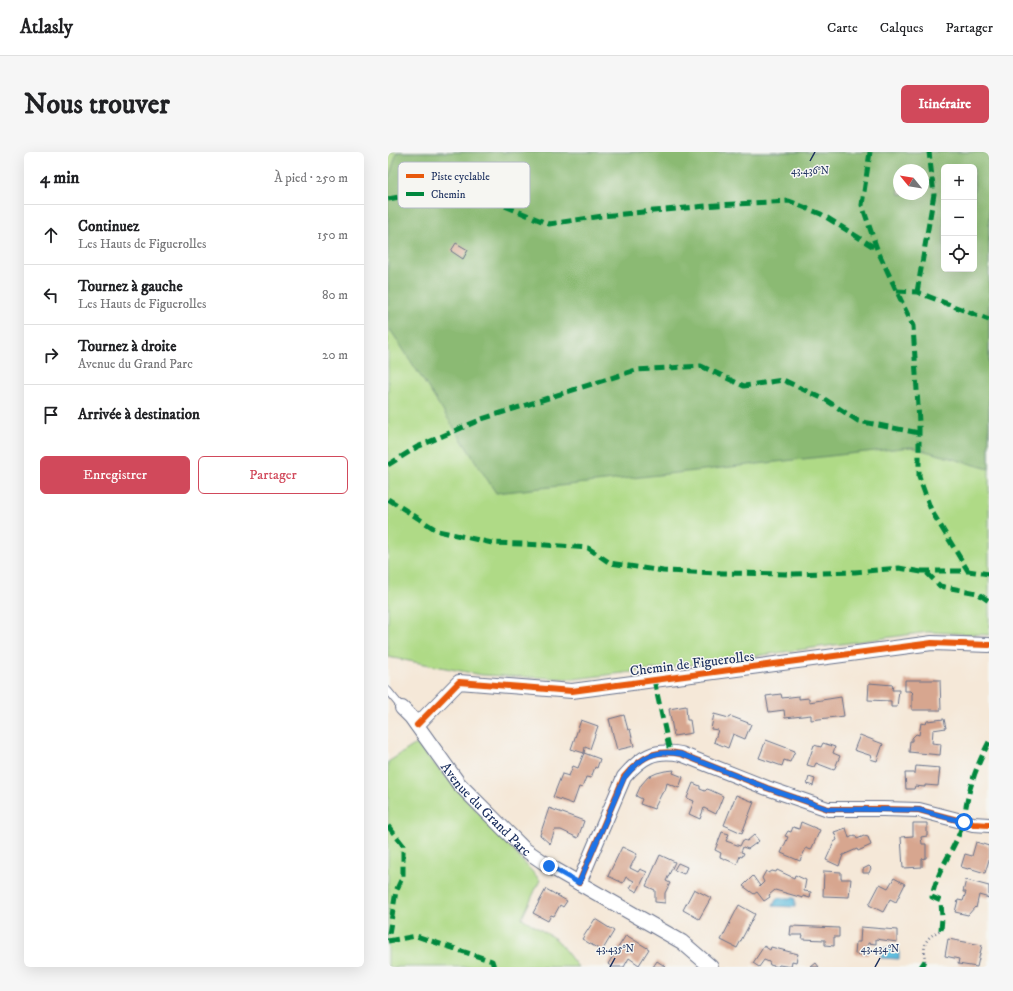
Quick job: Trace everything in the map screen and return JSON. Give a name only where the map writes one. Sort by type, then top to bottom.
[{"type":"street","name":"Chemin de Figuerolles","points":[[416,725],[459,682],[572,690],[932,643],[989,645]]},
{"type":"street","name":"Avenue du Grand Parc","points":[[402,708],[459,784],[524,849],[549,866],[682,942],[711,967]]},
{"type":"street","points":[[579,883],[624,778],[633,766],[645,757],[670,752],[681,754],[767,788],[828,809],[919,810],[973,824],[989,825]]},
{"type":"lane","points":[[388,691],[402,708]]},
{"type":"path","points":[[926,960],[924,949],[929,936],[941,930]]},
{"type":"green space","points":[[388,152],[989,152],[989,635],[928,632],[698,664],[574,679],[482,675],[388,657]]},
{"type":"green space","points":[[397,152],[989,152],[989,469],[911,447],[496,493],[388,326],[388,181]]},
{"type":"green space","points":[[416,744],[540,880],[522,918],[557,940],[578,967],[388,967],[388,762]]},
{"type":"water","points":[[777,898],[794,898],[795,907],[773,906]]},
{"type":"water","points":[[882,948],[899,949],[899,959],[881,958]]},
{"type":"building","points":[[456,243],[468,250],[463,259],[451,251]]},
{"type":"building","points":[[905,680],[940,680],[941,710],[912,710],[913,693],[911,691],[905,691]]},
{"type":"building","points":[[869,683],[893,685],[892,690],[899,690],[897,707],[891,707],[891,701],[868,700]]},
{"type":"building","points":[[781,694],[782,698],[799,696],[799,699],[809,698],[809,702],[841,697],[844,716],[811,720],[811,715],[785,718],[784,710],[769,712],[766,696]]},
{"type":"building","points":[[686,706],[687,720],[690,720],[692,733],[674,736],[669,709]]},
{"type":"building","points":[[714,714],[729,718],[730,716],[751,724],[745,739],[733,734],[728,748],[714,742],[718,730],[711,729]]},
{"type":"building","points":[[624,715],[628,730],[630,729],[634,746],[617,750],[609,719]]},
{"type":"building","points":[[944,719],[946,728],[933,730],[932,743],[941,744],[940,755],[909,752],[910,741],[912,741],[912,738],[916,734],[919,735],[921,723],[926,724],[927,721]]},
{"type":"building","points":[[581,720],[598,726],[590,749],[585,747],[584,753],[571,749]]},
{"type":"building","points":[[860,735],[883,744],[877,761],[870,759],[872,756],[854,750]]},
{"type":"building","points":[[766,740],[795,751],[790,762],[784,760],[782,766],[759,758]]},
{"type":"building","points":[[823,743],[835,747],[833,753],[840,756],[834,770],[816,763],[814,767],[807,765],[814,745],[821,747]]},
{"type":"building","points":[[584,753],[600,759],[591,778],[586,777],[582,788],[579,787],[573,804],[553,797],[562,774],[569,776],[573,766],[578,768]]},
{"type":"building","points":[[916,766],[940,768],[938,786],[925,785],[925,787],[915,786],[914,789],[906,789],[905,773],[915,773]]},
{"type":"building","points":[[674,770],[673,773],[683,777],[679,788],[667,783],[665,791],[662,793],[654,809],[640,804],[642,799],[636,796],[641,785],[648,777],[657,773]]},
{"type":"building","points":[[809,777],[815,779],[813,786],[807,784]]},
{"type":"building","points":[[693,783],[700,786],[700,789],[705,791],[707,789],[723,796],[716,814],[704,808],[700,819],[689,814],[694,801],[687,798]]},
{"type":"building","points":[[736,795],[754,802],[742,833],[724,825]]},
{"type":"building","points":[[549,808],[584,821],[578,838],[561,830],[555,830],[550,844],[540,835]]},
{"type":"building","points":[[801,822],[820,830],[811,850],[806,848],[800,861],[781,853],[788,837],[785,836],[788,831],[791,832],[793,827],[799,829]]},
{"type":"building","points":[[913,823],[927,823],[927,836],[921,837],[922,844],[926,844],[926,858],[922,859],[922,867],[903,868],[901,837],[913,836]]},
{"type":"building","points":[[846,828],[849,838],[855,835],[857,839],[864,836],[868,837],[871,845],[858,851],[857,849],[843,855],[839,866],[826,860],[834,842],[837,840],[834,832]]},
{"type":"building","points":[[722,832],[729,834],[726,841],[740,846],[743,840],[747,841],[754,835],[759,841],[748,849],[743,847],[741,852],[744,853],[742,857],[740,856],[737,864],[720,857],[721,853],[715,850]]},
{"type":"building","points":[[976,842],[989,846],[989,860],[985,873],[961,867],[965,854],[972,856]]},
{"type":"building","points":[[622,847],[637,854],[630,868],[638,872],[640,869],[647,872],[637,892],[630,888],[634,881],[626,877],[623,883],[608,876]]},
{"type":"building","points":[[660,855],[675,862],[666,881],[670,883],[665,893],[665,903],[655,902],[655,890],[646,886]]},
{"type":"building","points":[[678,863],[687,867],[684,874],[674,870]]},
{"type":"building","points":[[869,866],[871,868],[869,873],[863,873],[863,869]]},
{"type":"building","points":[[777,870],[794,878],[795,875],[806,880],[804,891],[811,892],[810,898],[803,896],[803,898],[775,890],[769,895],[770,897],[764,901],[757,892],[754,894],[743,886],[753,876],[760,886],[764,882],[762,878],[766,871],[769,873],[772,871],[776,872]]},
{"type":"building","points":[[824,871],[841,872],[841,879],[851,879],[849,897],[823,896]]},
{"type":"building","points":[[894,878],[905,884],[896,902],[890,899],[883,912],[869,905],[880,884],[888,888]]},
{"type":"building","points":[[966,880],[989,886],[989,898],[979,895],[976,908],[975,907],[968,915],[955,912],[958,900],[963,901],[966,892],[963,892]]},
{"type":"building","points":[[546,889],[567,901],[563,907],[560,905],[554,916],[551,915],[548,921],[533,913]]},
{"type":"building","points":[[694,889],[711,898],[699,919],[683,910]]},
{"type":"building","points":[[739,905],[755,914],[737,948],[721,940]]},
{"type":"building","points":[[595,919],[614,931],[602,951],[582,939]]},
{"type":"building","points":[[791,926],[839,928],[839,937],[834,937],[834,946],[825,945],[825,940],[802,939],[803,935],[790,935]]},
{"type":"building","points":[[861,927],[897,930],[897,942],[876,939],[876,944],[868,943],[868,955],[855,954],[856,942],[860,942]]},
{"type":"building","points":[[626,935],[649,949],[639,965],[629,958],[624,967],[612,967],[608,964]]},
{"type":"building","points":[[948,939],[982,945],[977,967],[958,964],[959,959],[945,956]]},
{"type":"building","points":[[764,946],[770,950],[771,947],[798,954],[796,962],[792,961],[791,967],[779,965],[778,967],[770,965],[769,962],[764,960],[759,967],[753,963]]},
{"type":"building","points":[[657,961],[666,967],[653,967]]},
{"type":"building","points":[[816,963],[819,967],[811,967]]},
{"type":"marked path","points":[[870,152],[862,205],[877,249],[913,326],[919,422],[919,477],[931,510],[968,571]]},
{"type":"marked path","points":[[917,292],[934,194],[929,152]]},
{"type":"marked path","points":[[388,199],[398,197]]},
{"type":"marked path","points":[[510,208],[549,224],[602,216],[717,205],[789,201],[821,214],[877,249]]},
{"type":"marked path","points":[[897,291],[917,292],[989,320]]},
{"type":"marked path","points":[[388,465],[417,447],[482,419],[636,370],[701,366],[744,386],[783,380],[826,400],[858,421],[919,433]]},
{"type":"marked path","points":[[388,499],[438,531],[492,543],[588,548],[610,563],[663,571],[794,574],[855,572],[899,568],[927,573],[940,586],[977,593],[989,601]]},
{"type":"marked path","points":[[921,571],[968,571],[989,574]]},
{"type":"marked path","points":[[654,680],[670,752]]},
{"type":"marked path","points":[[941,930],[941,901],[932,897],[934,887],[960,833],[973,779],[989,742]]},
{"type":"marked path","points":[[388,826],[403,845],[403,876],[396,891],[388,940]]},
{"type":"marked path","points":[[388,941],[416,936],[492,961],[494,967]]},
{"type":"marked path","points":[[921,967],[925,961]]},
{"type":"cycle path","points":[[417,725],[459,682],[572,691],[932,643],[989,645]]},
{"type":"cycle path","points":[[579,883],[624,777],[636,764],[642,760],[649,756],[663,753],[681,754],[767,788],[828,809],[919,810],[973,824],[989,825]]},
{"type":"route","points":[[549,866],[579,883],[624,778],[633,766],[645,757],[670,752],[681,754],[767,788],[828,809],[919,810],[964,822]]}]
